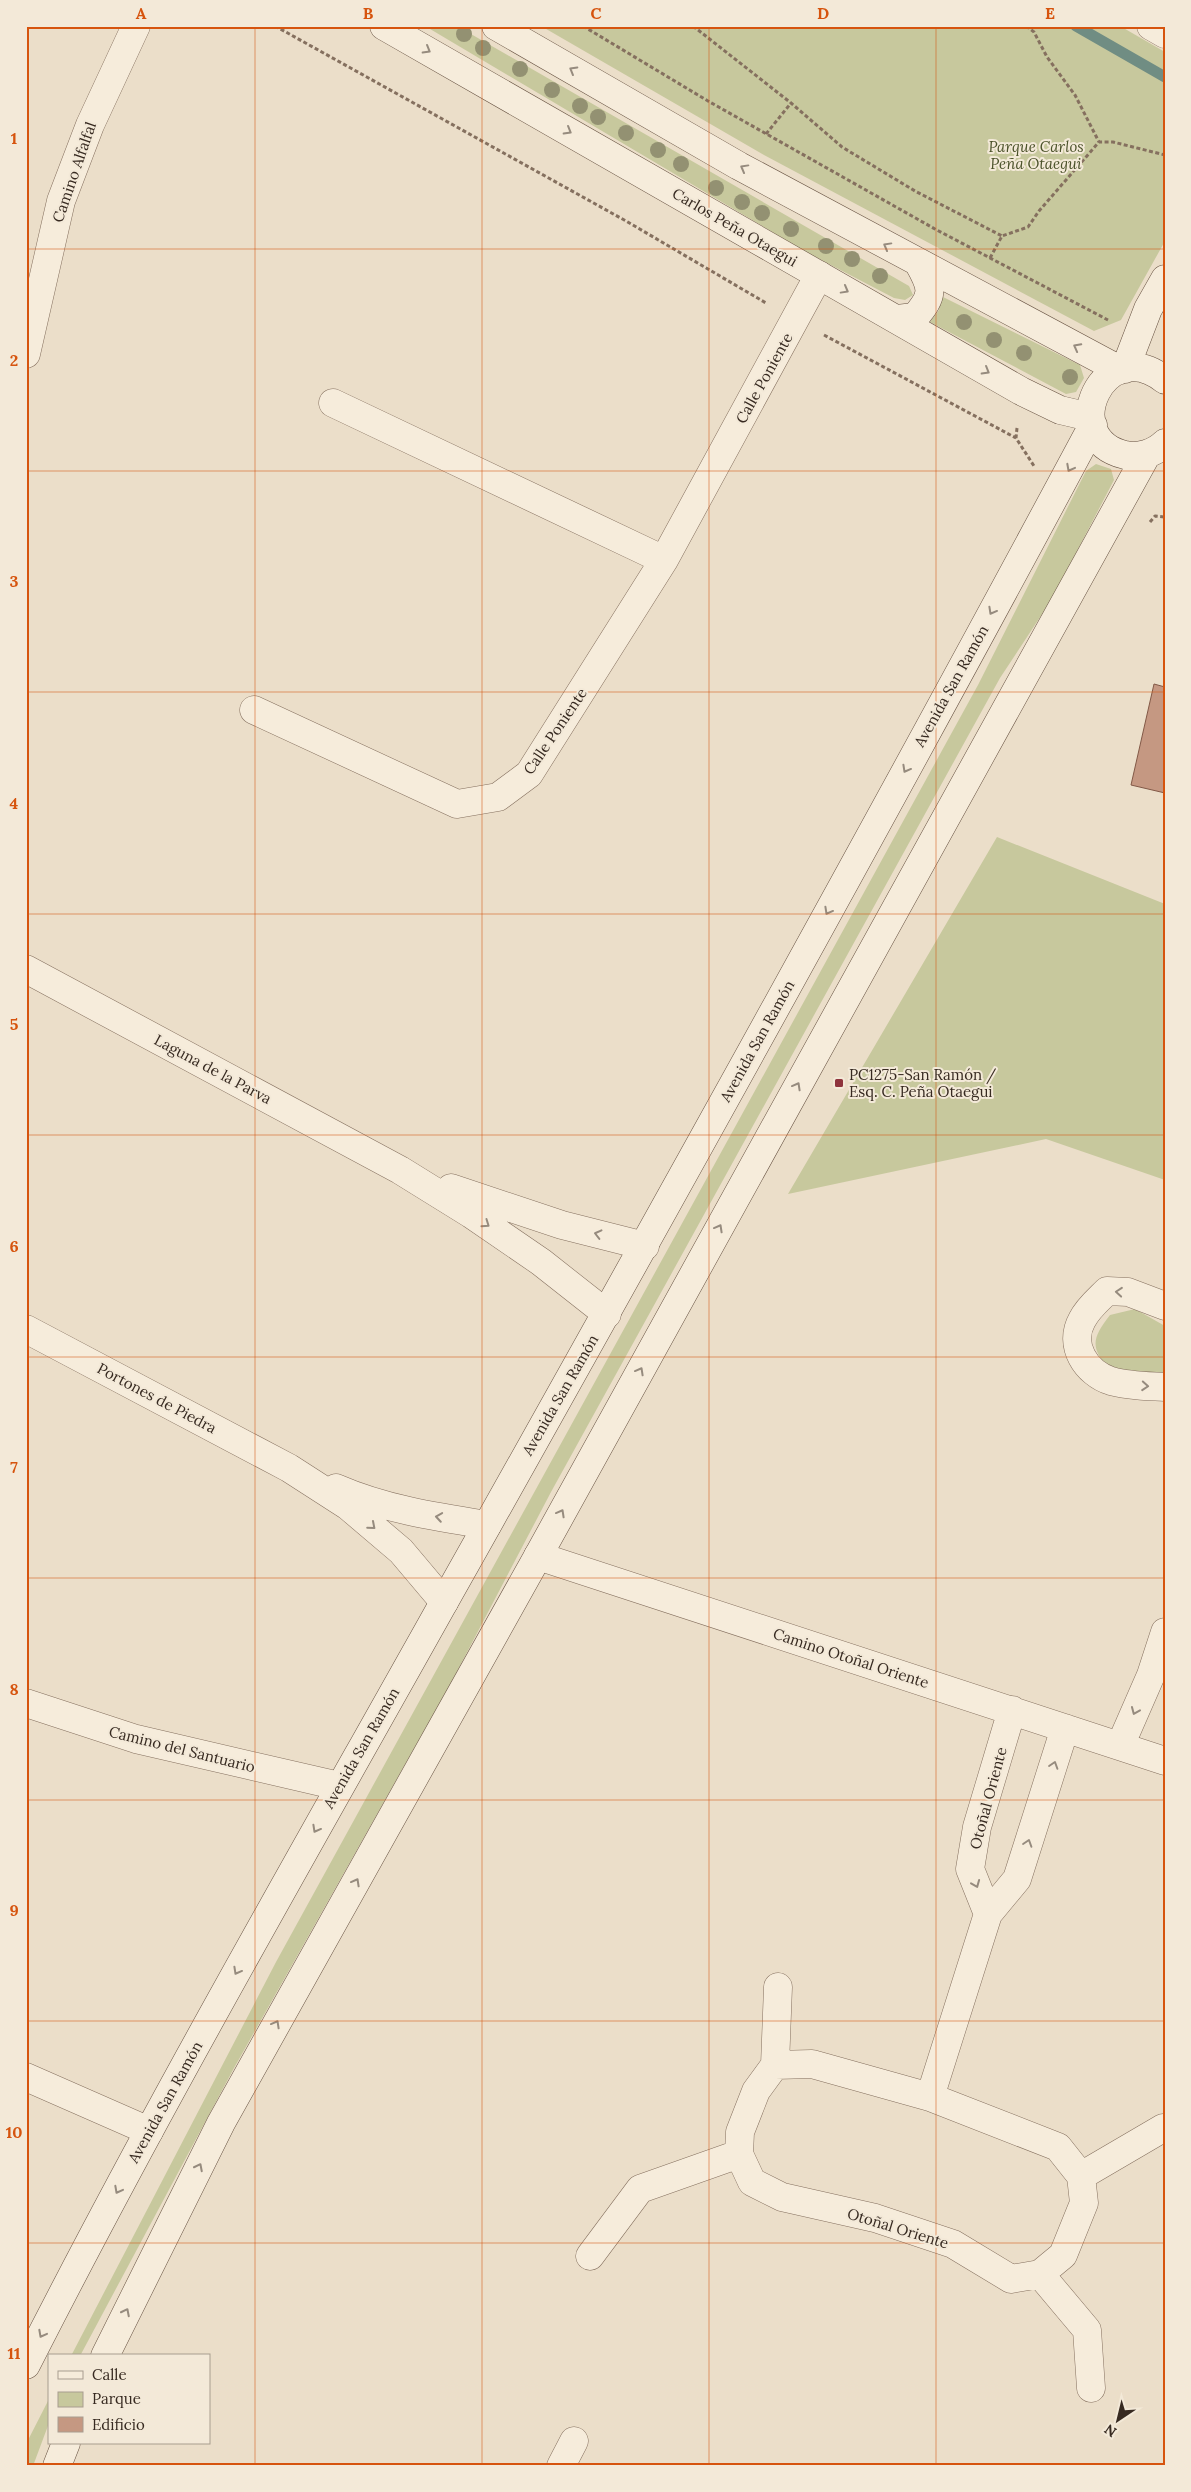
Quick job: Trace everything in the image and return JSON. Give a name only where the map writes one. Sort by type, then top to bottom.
[{"type":"street","name":"Camino Alfalfal","points":[[26,354],[61,201],[90,125],[136,26]]},
{"type":"street","name":"Carlos Peña Otaegui","points":[[384,26],[1022,391],[1060,410],[1091,421]]},
{"type":"street","points":[[496,26],[739,166],[919,264],[1122,369],[1146,370],[1165,380]]},
{"type":"street","points":[[1151,26],[1165,34]]},
{"type":"street","points":[[897,319],[915,317],[928,302],[929,283],[919,264]]},
{"type":"street","name":"Calle Poniente","points":[[254,710],[457,804],[498,797],[529,774],[664,560],[819,275]]},
{"type":"street","points":[[1122,369],[1148,309],[1165,279]]},
{"type":"street","name":"Avenida San Ramón","points":[[26,2365],[149,2131],[340,1786],[645,1246],[1091,421],[1092,400],[1099,385],[1122,369]]},
{"type":"street","points":[[333,403],[664,560]]},
{"type":"street","points":[[1091,421],[1101,440],[1114,451],[1130,456],[1158,451]]},
{"type":"street","points":[[105,2354],[221,2123],[1158,451]]},
{"type":"street","name":"Laguna de la Parva","points":[[26,969],[400,1170],[472,1214],[540,1262],[607,1314]]},
{"type":"street","name":"Laguna de la Parva","points":[[400,1170],[535,1216],[645,1246]]},
{"type":"street","points":[[1165,1306],[1128,1292],[1107,1291],[1090,1307],[1080,1322],[1078,1339],[1079,1354],[1090,1371],[1109,1380],[1132,1385],[1165,1388]]},
{"type":"street","name":"Portones de Piedra","points":[[26,1329],[289,1468],[354,1496],[421,1514],[487,1525]]},
{"type":"street","name":"Portones de Piedra","points":[[289,1468],[348,1506],[401,1551],[444,1602]]},
{"type":"street","name":"Camino Otoñal Oriente","points":[[538,1556],[1165,1761]]},
{"type":"street","points":[[1120,1746],[1151,1675],[1165,1632]]},
{"type":"street","name":"Camino del Santuario","points":[[26,1703],[136,1739],[340,1786]]},
{"type":"street","name":"Otoñal Oriente","points":[[988,1914],[970,1868],[977,1827],[1012,1710]]},
{"type":"street","points":[[930,2097],[988,1914],[1017,1879],[1066,1728]]},
{"type":"street","points":[[778,1987],[775,2065],[812,2064],[930,2097],[1058,2147],[1081,2176],[1163,2128]]},
{"type":"street","name":"Otoñal Oriente","points":[[775,2065],[756,2091],[740,2132],[739,2154],[752,2182],[782,2198],[875,2218],[953,2244],[1011,2279],[1040,2274],[1063,2255],[1084,2203],[1081,2176]]},
{"type":"street","points":[[26,2077],[149,2131]]},
{"type":"street","points":[[590,2256],[640,2189],[739,2154]]},
{"type":"street","points":[[1040,2274],[1087,2330],[1091,2388]]},
{"type":"street","points":[[561,2466],[574,2441]]},
{"type":"street","points":[[57,2466],[66,2444]]},
{"type":"path","points":[[275,26],[626,221],[796,320],[1016,438]]},
{"type":"path","points":[[583,26],[766,134],[1064,297]]},
{"type":"path","points":[[693,26],[791,102],[842,147],[915,191],[1002,236]]},
{"type":"path","points":[[1026,26],[1034,32],[1047,57],[1075,95],[1098,142]]},
{"type":"path","points":[[766,134],[791,102]]},
{"type":"path","points":[[990,258],[1002,236],[1028,227],[1039,211],[1098,142],[1114,142],[1165,155]]},
{"type":"green space","points":[[425,26],[457,26],[909,286],[913,295],[905,300],[894,298],[806,252]]},
{"type":"green space","name":"Parque Carlos Peña Otaegui","points":[[541,26],[1120,26],[1165,52],[1165,241],[1121,320],[1094,331],[764,155]]},
{"type":"green space","points":[[941,296],[1080,365],[1084,378],[1076,392],[1066,394],[930,322],[939,310]]},
{"type":"green space","points":[[1096,464],[1111,469],[1114,480],[1052,599],[1000,678],[551,1492],[452,1681],[234,2068],[81,2354],[72,2354],[276,1962],[978,685],[1086,471]]},
{"type":"green space","points":[[997,837],[1165,904],[1165,1180],[1046,1139],[788,1194]]},
{"type":"green space","points":[[1135,1309],[1165,1326],[1165,1377],[1109,1369],[1098,1354],[1096,1348],[1097,1336],[1110,1315]]},
{"type":"green space","points":[[48,2401],[48,2426],[33,2466],[26,2466],[26,2444]]},
{"type":"building","points":[[1154,684],[1165,687],[1165,793],[1131,785]]},
{"type":"waterway","points":[[1076,26],[1165,77]]},
{"type":"place","name":"PC1275-San Ramón / Esq. C. Peña Otaegui","points":[[839,1083]]}]
